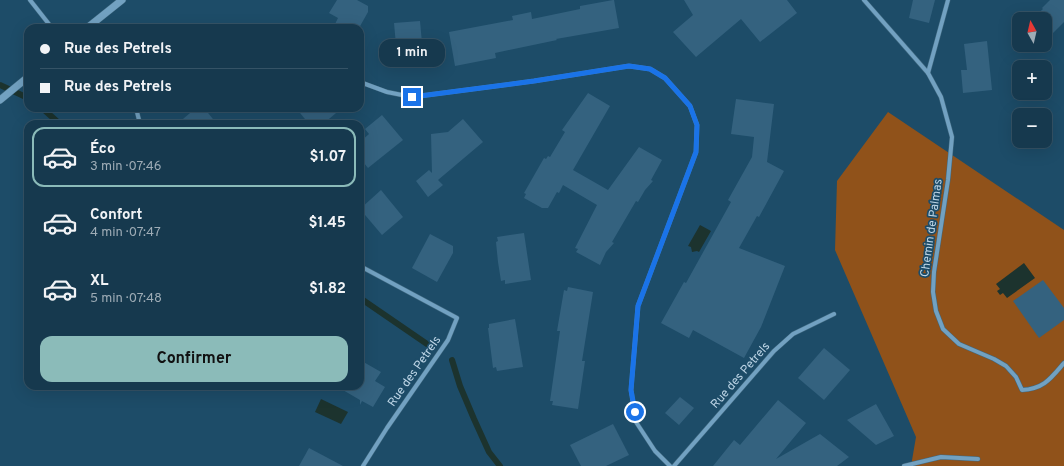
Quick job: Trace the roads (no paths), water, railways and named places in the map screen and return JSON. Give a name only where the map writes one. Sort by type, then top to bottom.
[{"type":"street","points":[[30,0],[49,24]]},
{"type":"street","points":[[92,24],[122,0]]},
{"type":"street","name":"Chemin de Palmas","points":[[864,0],[908,49],[928,74],[941,97],[952,137],[948,180],[934,272],[933,292],[936,311],[943,329],[959,344],[994,359],[1006,366],[1016,377],[1022,390],[1030,390],[1045,384],[1064,363]]},
{"type":"street","points":[[928,74],[948,0]]},
{"type":"street","points":[[364,83],[388,92],[412,97],[534,81],[629,66],[650,69],[665,78],[690,106],[697,125],[696,152],[638,306],[631,390],[636,422],[655,450],[670,466]]},
{"type":"street","points":[[0,100],[24,80]]},
{"type":"street","name":"Rue des Petrels","points":[[363,466],[387,428],[448,340],[457,318],[364,268]]},
{"type":"street","name":"Rue des Petrels","points":[[674,466],[774,351],[793,334],[834,314]]},
{"type":"street","points":[[904,466],[941,457],[978,459]]},
{"type":"waterway","points":[[0,85],[24,96]]},
{"type":"waterway","points":[[46,112],[56,120]]},
{"type":"waterway","points":[[364,301],[427,344]]},
{"type":"waterway","points":[[452,360],[460,386],[474,419],[489,452],[500,466]]}]
